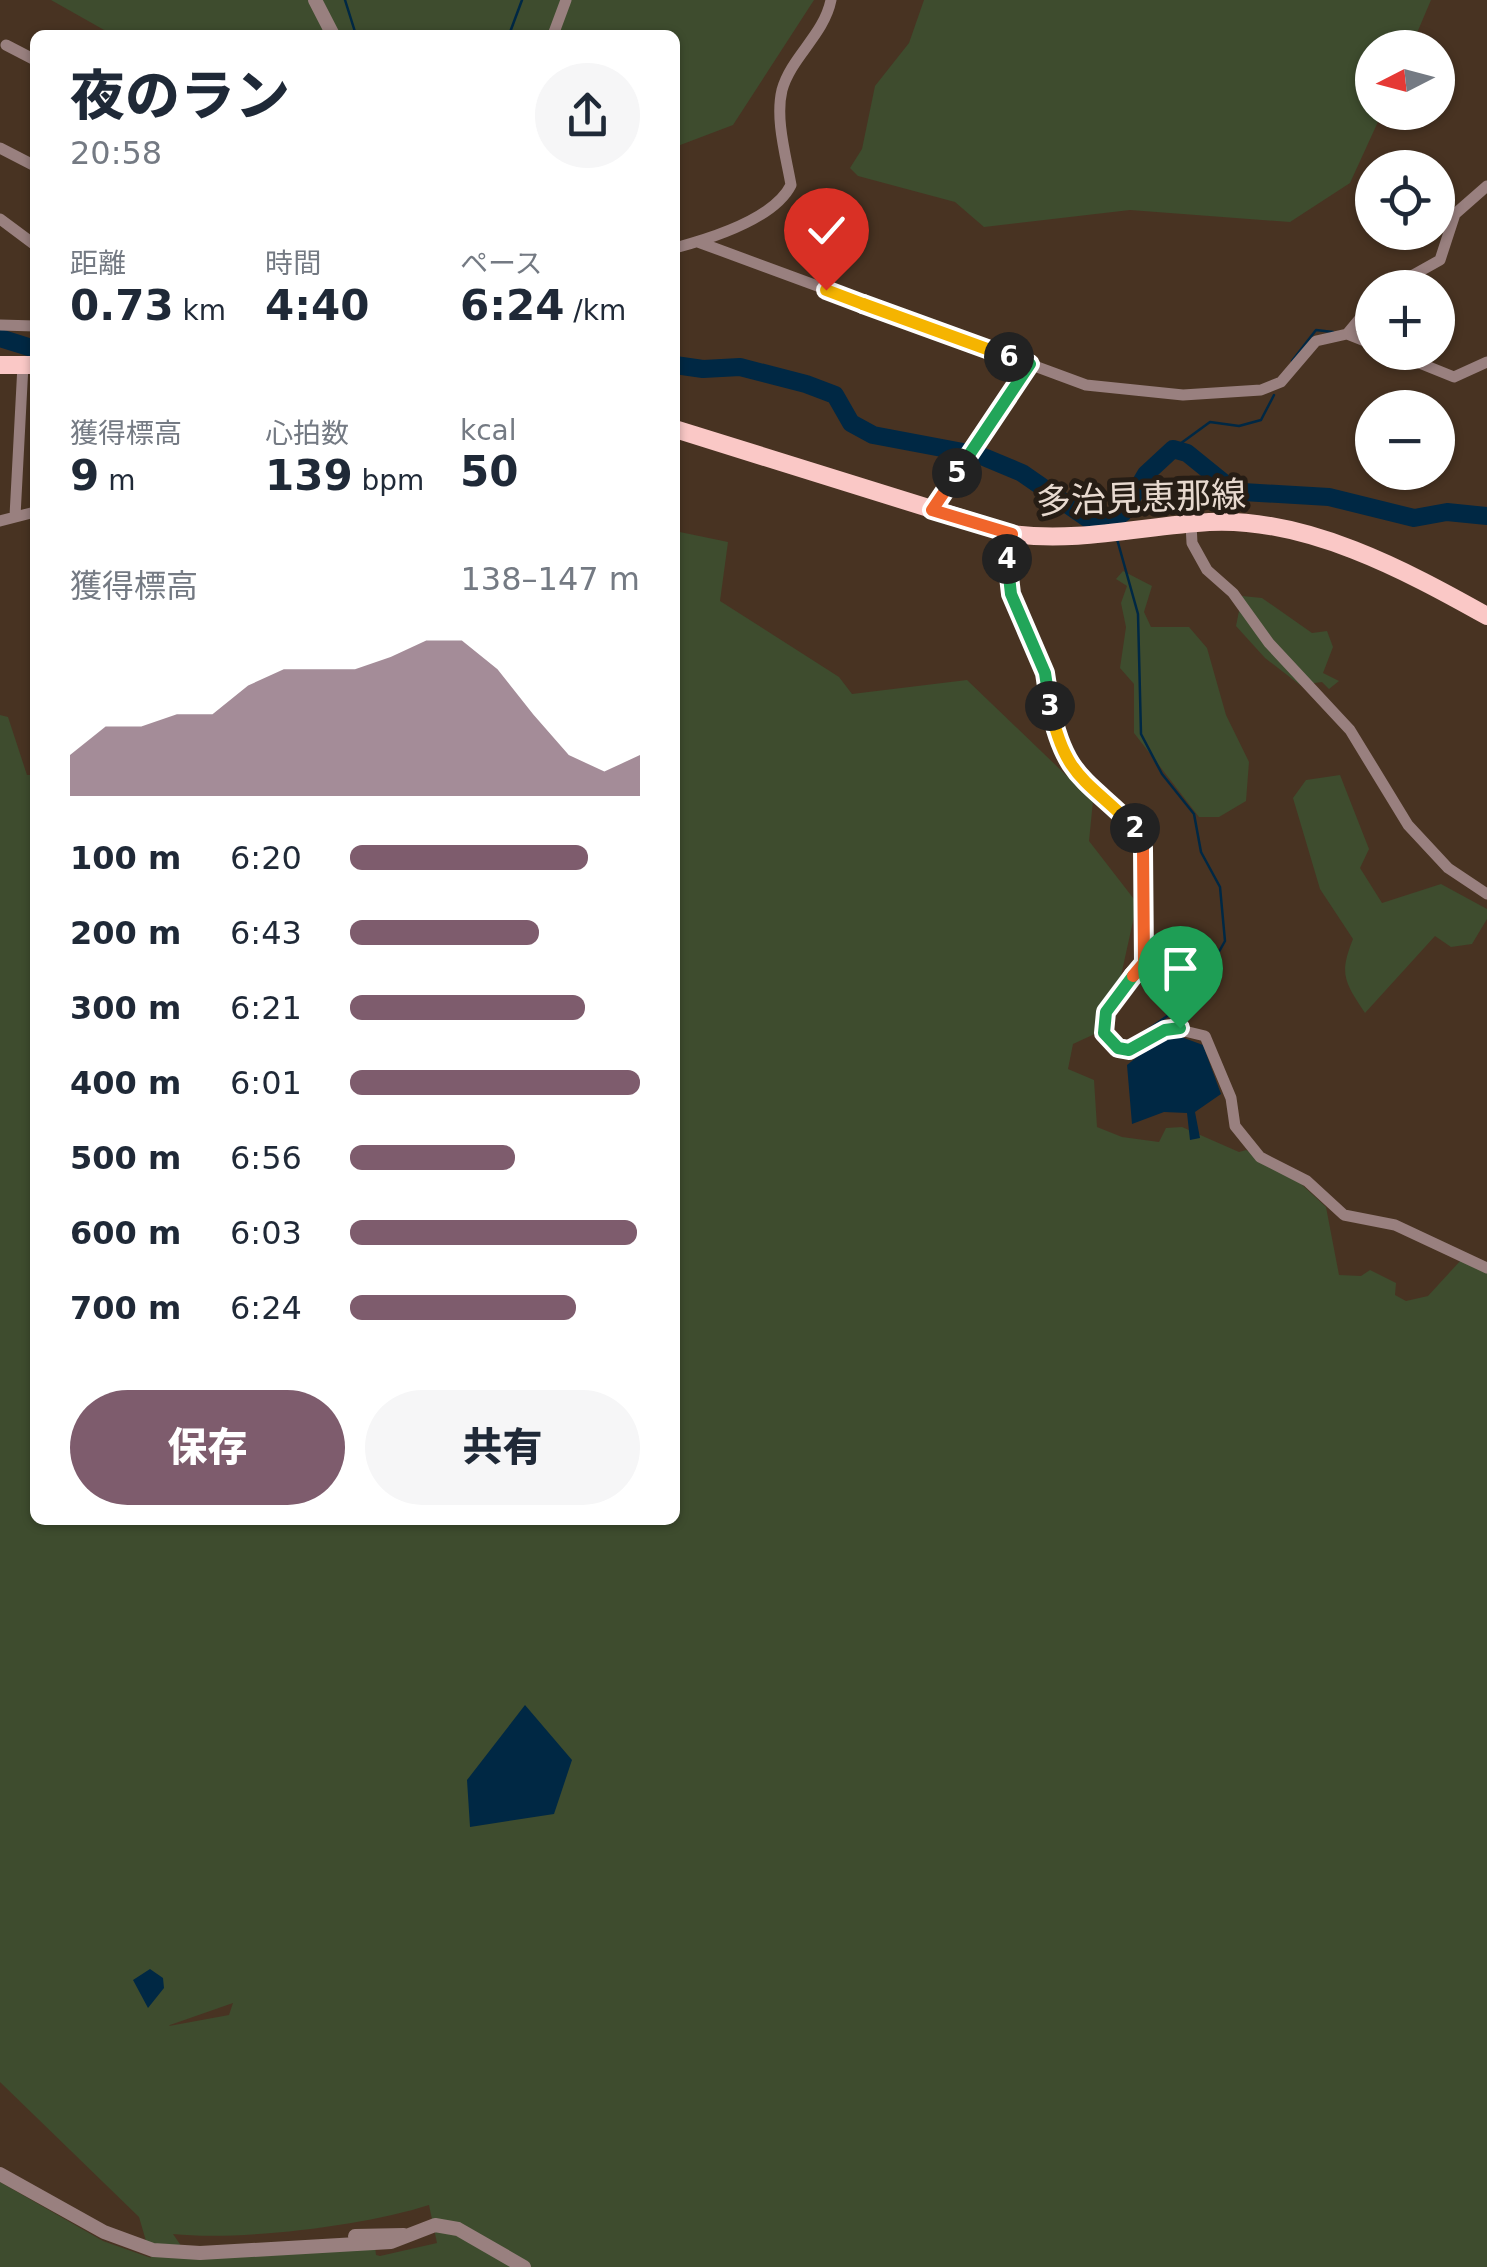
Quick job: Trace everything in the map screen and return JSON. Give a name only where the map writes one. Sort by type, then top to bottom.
[{"type":"main road","points":[[0,364],[29,365]]},
{"type":"main road","name":"多治見恵那線","points":[[680,431],[1012,534],[1073,537],[1191,524],[1250,523],[1317,537],[1487,616]]},
{"type":"street","points":[[315,0],[330,30]]},
{"type":"street","points":[[555,30],[566,0]]},
{"type":"street","points":[[680,247],[698,242],[774,205],[788,192],[782,88],[824,23],[831,0]]},
{"type":"street","points":[[6,46],[30,58]]},
{"type":"street","points":[[0,148],[30,163]]},
{"type":"street","points":[[1422,270],[1440,260],[1455,214],[1487,186]]},
{"type":"street","points":[[0,219],[30,241]]},
{"type":"street","points":[[698,242],[1086,385],[1164,394],[1239,393],[1281,382],[1316,342],[1347,334],[1355,324]]},
{"type":"street","points":[[0,325],[30,326]]},
{"type":"street","points":[[1347,334],[1355,337]]},
{"type":"street","points":[[1437,370],[1454,377],[1487,362]]},
{"type":"street","points":[[932,510],[1030,364]]},
{"type":"street","points":[[16,516],[29,365]]},
{"type":"street","points":[[0,521],[30,513]]},
{"type":"street","points":[[1191,524],[1192,543],[1206,570],[1234,594],[1269,643],[1350,730],[1408,824],[1448,868],[1487,894]]},
{"type":"street","points":[[1012,534],[1006,569],[1011,594],[1045,673],[1059,747],[1085,784],[1141,835],[1144,963],[1106,1012],[1104,1033],[1118,1048],[1129,1050],[1172,1028],[1205,1036],[1231,1098],[1235,1126],[1260,1157],[1307,1181],[1344,1215],[1395,1224],[1487,1268]]},
{"type":"street","points":[[0,2165],[118,2229],[176,2255]]},
{"type":"street","points":[[0,2174],[104,2232],[176,2255],[391,2242],[404,2234],[436,2226],[458,2229],[524,2267]]},
{"type":"green space","points":[[51,0],[814,0],[733,125],[680,145],[680,30],[104,30]]},
{"type":"green space","points":[[924,0],[1431,0],[1418,30],[1355,30],[1355,130],[1374,130],[1365,150],[1355,150],[1355,172],[1350,183],[1290,222],[1130,210],[984,227],[955,202],[858,176],[850,168],[862,149],[875,86],[909,43]]},
{"type":"green space","points":[[680,532],[728,542],[720,601],[839,677],[852,694],[967,680],[1093,801],[1089,841],[1137,903],[1113,1012],[1099,1032],[1073,1044],[1068,1069],[1094,1080],[1097,1127],[1122,1137],[1159,1142],[1166,1128],[1182,1127],[1239,1152],[1246,1150],[1299,1182],[1326,1207],[1339,1275],[1361,1276],[1370,1270],[1396,1283],[1395,1295],[1406,1301],[1428,1296],[1461,1260],[1487,1271],[1487,2267],[0,2267],[0,2182],[103,2241],[151,2258],[139,2217],[0,2082],[0,715],[8,717],[27,775],[30,1525],[680,1525]],"holes":[[[233,2003],[229,2015],[169,2026]],[[429,2205],[437,2243],[380,2256],[376,2255],[375,2246],[190,2259],[173,2234],[302,2230]]]},
{"type":"green space","points":[[1123,571],[1152,586],[1144,612],[1151,627],[1189,627],[1207,648],[1226,715],[1249,762],[1246,801],[1219,817],[1199,817],[1134,733],[1134,684],[1120,668],[1126,627],[1121,603],[1127,586],[1116,579]]},
{"type":"green space","points":[[1242,596],[1262,598],[1312,633],[1327,631],[1333,647],[1323,673],[1339,681],[1329,689],[1322,682],[1300,685],[1265,658],[1236,626]]},
{"type":"green space","points":[[1340,775],[1369,849],[1360,868],[1382,903],[1441,884],[1487,909],[1487,919],[1472,944],[1451,947],[1435,936],[1365,1013],[1346,977],[1353,939],[1320,889],[1293,798],[1306,780]]},
{"type":"water","points":[[1176,1035],[1203,1045],[1221,1094],[1195,1112],[1200,1138],[1190,1140],[1187,1113],[1164,1112],[1132,1124],[1127,1065],[1147,1049],[1146,1045]]},
{"type":"water","points":[[525,1705],[572,1760],[554,1814],[470,1827],[467,1780]]},
{"type":"water","points":[[150,1969],[163,1978],[164,1988],[148,2008],[133,1980]]},
{"type":"waterway","points":[[345,0],[354,30]]},
{"type":"waterway","points":[[511,30],[522,0]]},
{"type":"waterway","points":[[1292,361],[1316,330],[1333,332]]},
{"type":"waterway","points":[[0,338],[30,347]]},
{"type":"waterway","points":[[680,366],[740,367],[806,384],[835,395],[851,423],[873,435],[979,455],[1022,473],[1087,518],[1113,520],[1123,513],[1146,474],[1173,449],[1187,453],[1229,487],[1243,492],[1329,497],[1414,518],[1447,512],[1487,516]]},
{"type":"waterway","points":[[1173,449],[1210,422],[1239,426],[1261,420],[1274,395]]},
{"type":"waterway","points":[[1117,539],[1138,614],[1141,734],[1162,774],[1194,814],[1201,852],[1220,887],[1225,941],[1193,998],[1143,1033],[1145,1039]]},
{"type":"route","points":[[826,290],[1030,364],[932,510],[1012,534],[1006,569],[1011,594],[1045,673],[1059,747],[1085,784],[1141,835],[1144,963],[1106,1012],[1104,1033],[1118,1048],[1129,1050],[1165,1030],[1180,1028]]}]
